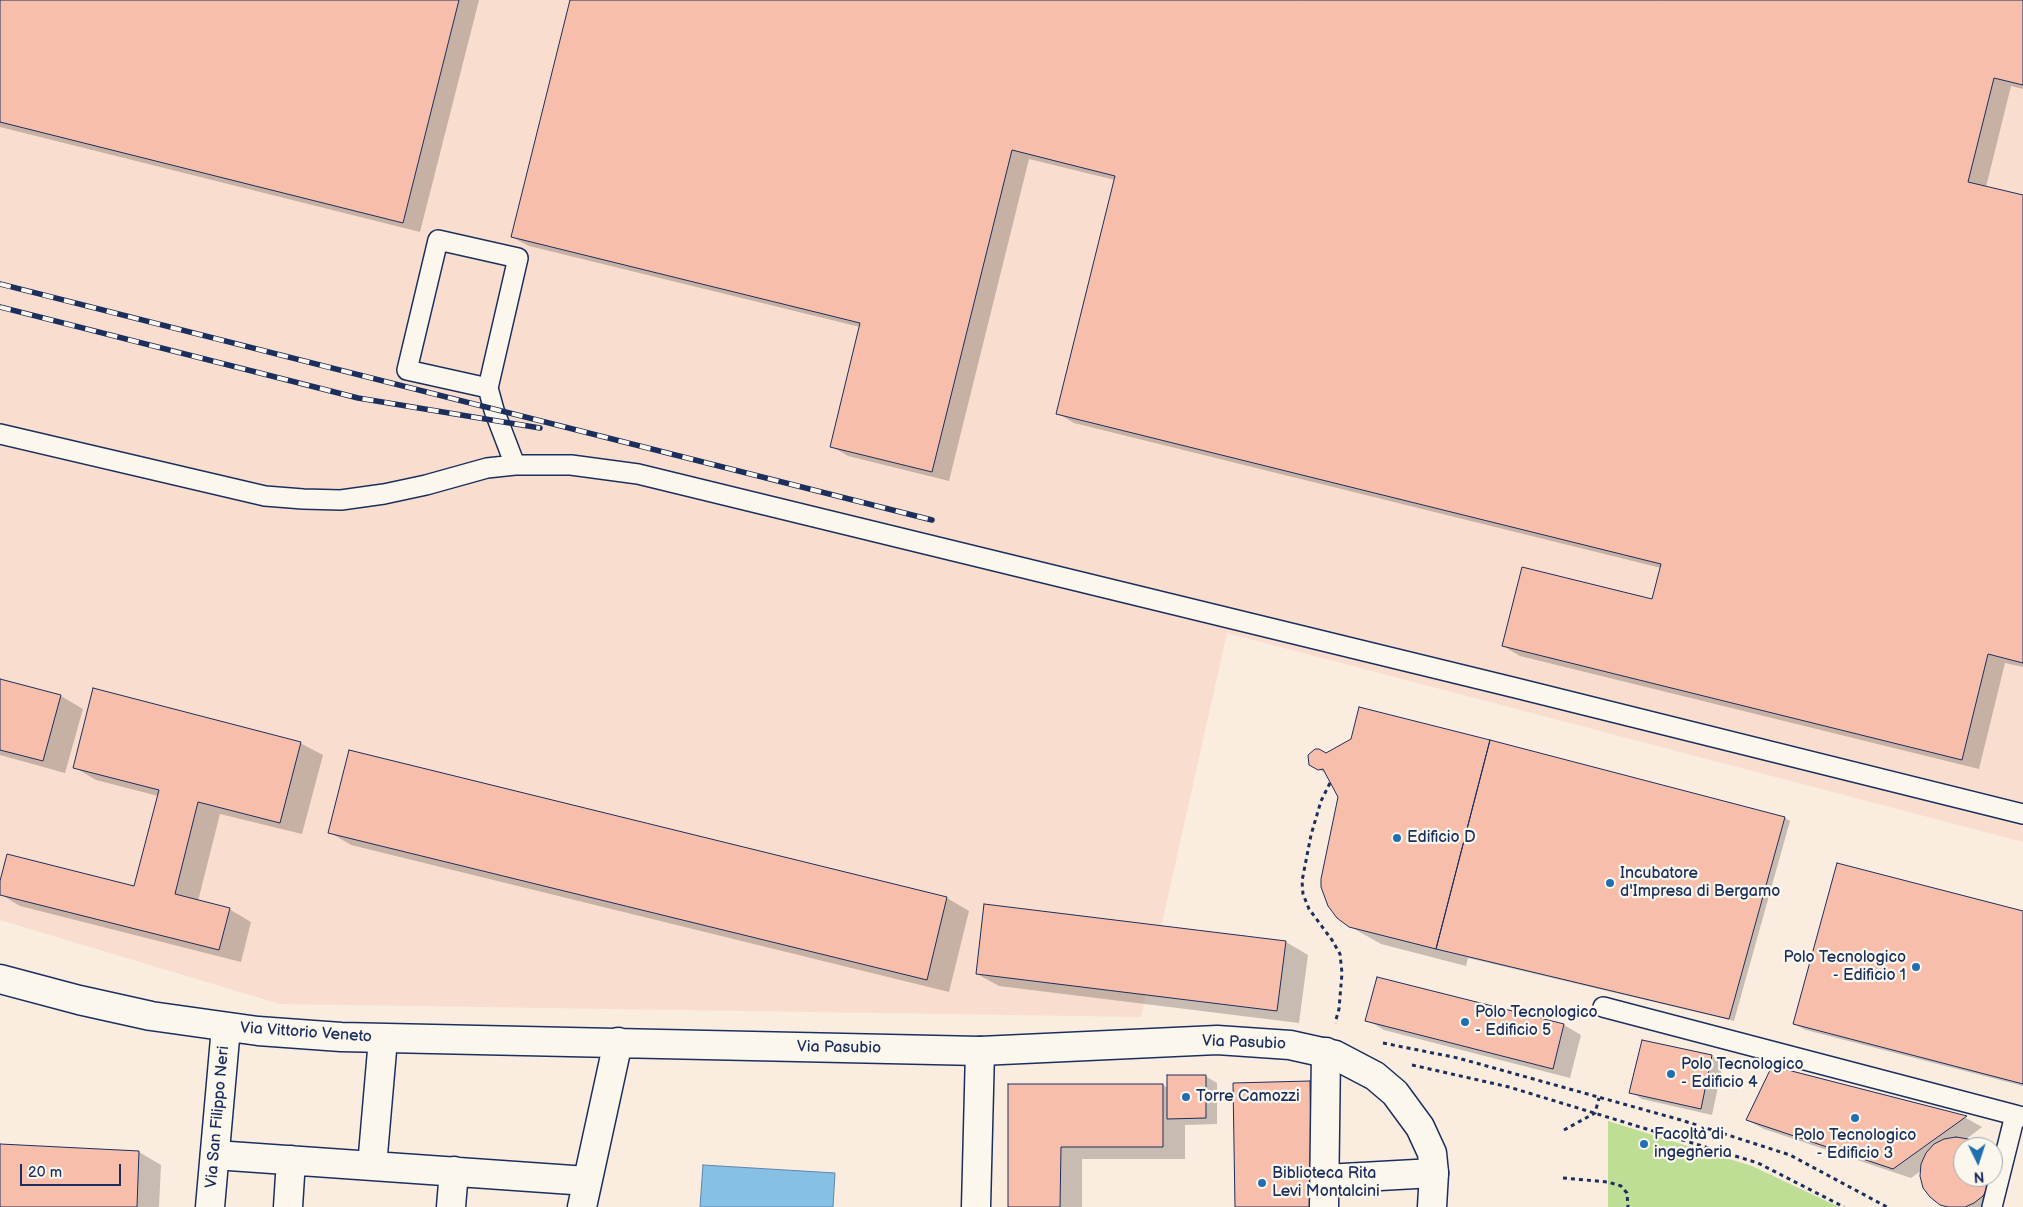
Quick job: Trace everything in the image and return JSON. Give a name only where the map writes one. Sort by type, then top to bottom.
[{"type":"street","name":"Via Vittorio Veneto","points":[[0,979],[134,1012],[226,1027],[319,1036],[383,1039],[618,1042]]},
{"type":"street","name":"Via San Filippo Neri","points":[[210,1207],[226,1027]]},
{"type":"street","points":[[372,1166],[383,1039]]},
{"type":"street","name":"Via Pasubio","points":[[618,1042],[980,1051],[1217,1040],[1273,1042],[1331,1054],[1374,1076],[1395,1093],[1427,1140],[1432,1153],[1434,1174],[1432,1207]]},
{"type":"street","points":[[582,1207],[618,1042]]},
{"type":"street","points":[[976,1207],[980,1051]]},
{"type":"street","points":[[1324,1207],[1331,1054]]},
{"type":"street","points":[[215,1156],[587,1181]]},
{"type":"street","points":[[288,1207],[291,1160]]},
{"type":"street","points":[[451,1207],[454,1172]]},
{"type":"street","points":[[1325,1179],[1434,1174]]},
{"type":"lane","points":[[488,388],[407,370],[438,240],[518,258],[488,388],[494,410],[515,465]]},
{"type":"lane","points":[[0,434],[265,496],[303,499],[341,500],[384,494],[426,485],[487,468],[515,465],[571,465],[663,479],[1526,690],[2023,814]]},
{"type":"lane","points":[[1603,1007],[2019,1116],[1992,1207]]},
{"type":"path","points":[[1330,783],[1320,801],[1302,881],[1303,894],[1309,909],[1340,954],[1342,973],[1339,1009],[1331,1054]]},
{"type":"path","points":[[1377,1042],[1458,1058],[1681,1120],[1790,1155],[1887,1207]]},
{"type":"path","points":[[1403,1064],[1422,1066],[1510,1087],[1758,1163],[1844,1207]]},
{"type":"path","points":[[1564,1130],[1595,1113],[1599,1098]]},
{"type":"path","points":[[1563,1178],[1608,1182],[1621,1186],[1627,1193],[1628,1207]]},
{"type":"shaded area","points":[[0,0],[2023,0],[2023,842],[1227,633],[1141,1017],[280,1004],[0,920]]},
{"type":"green space","name":"Facoltà di ingegneria","points":[[1608,1121],[1752,1166],[1839,1207],[1608,1207]]},
{"type":"water","points":[[703,1165],[835,1173],[833,1207],[700,1207]]},
{"type":"building","points":[[0,0],[459,0],[403,223],[0,122]]},
{"type":"building","points":[[570,0],[2023,0],[2023,85],[1994,78],[1968,182],[2023,195],[2023,663],[1988,654],[1962,760],[1502,646],[1522,567],[1652,599],[1661,564],[1056,414],[1115,176],[1012,150],[932,472],[830,447],[860,323],[511,237]]},
{"type":"building","points":[[0,679],[61,695],[43,761],[0,750]]},
{"type":"building","points":[[93,688],[301,742],[280,823],[198,802],[175,894],[230,908],[219,950],[0,895],[0,881],[7,854],[134,886],[159,790],[73,768]]},
{"type":"building","name":"Edificio D","points":[[1359,707],[1490,740],[1436,949],[1349,927],[1337,918],[1328,906],[1321,887],[1338,797],[1323,769],[1318,770],[1309,765],[1308,755],[1315,749],[1326,753],[1351,739]]},
{"type":"building","name":"Incubatore d'Impresa di Bergamo","points":[[1490,740],[1785,817],[1729,1019],[1436,949]]},
{"type":"building","points":[[349,750],[947,897],[927,980],[328,833]]},
{"type":"building","name":"Polo Tecnologico - Edificio 1","points":[[1837,863],[2023,911],[2023,1084],[1793,1024]]},
{"type":"building","points":[[984,904],[1286,941],[1277,1011],[976,974]]},
{"type":"building","name":"Polo Tecnologico - Edificio 5","points":[[1377,977],[1564,1024],[1553,1069],[1365,1021]]},
{"type":"building","name":"Polo Tecnologico - Edificio 4","points":[[1642,1040],[1712,1055],[1701,1109],[1629,1093]]},
{"type":"building","name":"Polo Tecnologico - Edificio 3","points":[[1772,1066],[1967,1116],[1893,1169],[1746,1120]]},
{"type":"building","name":"Torre Camozzi","points":[[1167,1075],[1206,1075],[1206,1118],[1167,1119]]},
{"type":"building","points":[[1310,1081],[1312,1207],[1235,1207],[1233,1083]]},
{"type":"building","points":[[1008,1084],[1163,1084],[1163,1147],[1061,1147],[1060,1207],[1008,1207]]},
{"type":"building","points":[[1953,1138],[1953,1187],[1988,1187],[1983,1196],[1965,1207],[1940,1205],[1923,1188],[1920,1176],[1921,1164],[1926,1153],[1934,1144]]},
{"type":"building","points":[[0,1144],[139,1151],[137,1207],[0,1207]]},
{"type":"railway","points":[[0,284],[932,520]]},
{"type":"railway","points":[[0,307],[358,398],[540,428]]},
{"type":"place","name":"Edificio D","points":[[1397,838]]},
{"type":"place","name":"Incubatore d'Impresa di Bergamo","points":[[1610,883]]},
{"type":"place","name":"Polo Tecnologico - Edificio 1","points":[[1916,967]]},
{"type":"place","name":"Polo Tecnologico - Edificio 5","points":[[1465,1022]]},
{"type":"place","name":"Polo Tecnologico - Edificio 4","points":[[1671,1074]]},
{"type":"place","name":"Torre Camozzi","points":[[1186,1097]]},
{"type":"place","name":"Polo Tecnologico - Edificio 3","points":[[1855,1118]]},
{"type":"place","name":"Facoltà di ingegneria","points":[[1644,1144]]},
{"type":"place","name":"Biblioteca Rita Levi Montalcini","points":[[1262,1183]]}]
